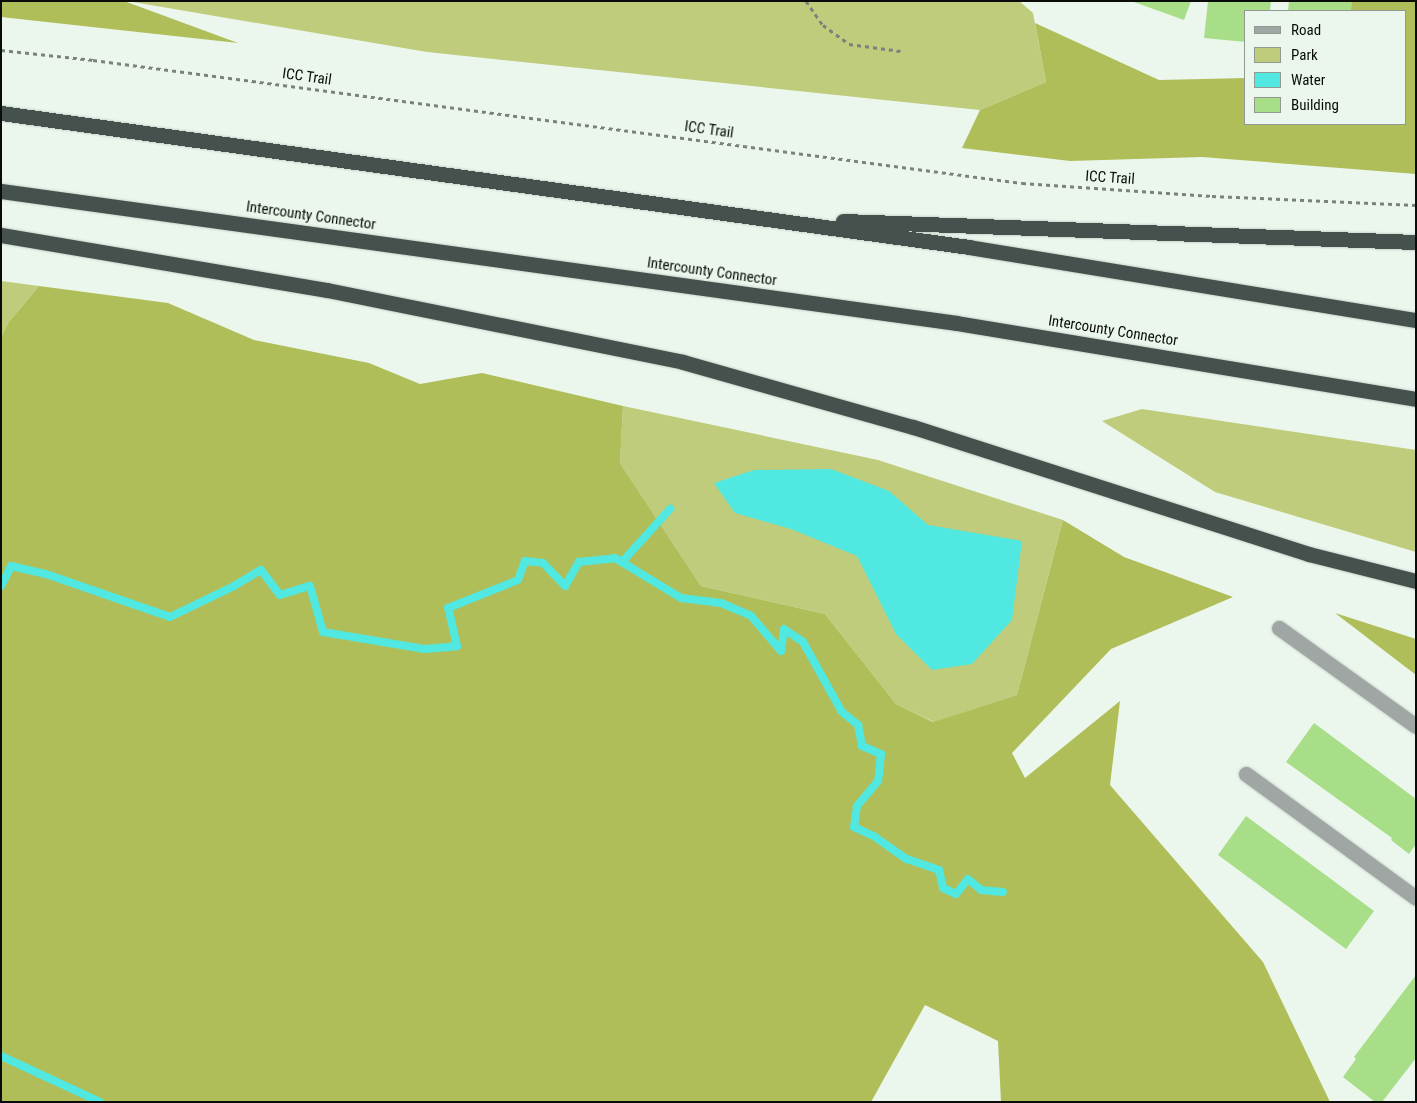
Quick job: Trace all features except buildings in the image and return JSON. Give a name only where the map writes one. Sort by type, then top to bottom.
[{"type":"highway","points":[[1,114],[979,248],[1416,320]]},
{"type":"highway","name":"Intercounty Connector","points":[[1,191],[957,324],[1416,399]]},
{"type":"highway","points":[[751,217],[1416,242]]},
{"type":"highway","points":[[1,235],[327,290],[682,362],[913,427],[1309,554],[1416,581]]},
{"type":"street","points":[[1279,628],[1416,726]]},
{"type":"street","points":[[1246,774],[1416,898]]},
{"type":"path","points":[[806,1],[823,25],[849,44],[901,51]]},
{"type":"path","name":"ICC Trail","points":[[1,50],[103,61],[1022,183],[1212,196],[1416,205]]},
{"type":"green space","points":[[1,1],[124,1],[238,43],[1,17]]},
{"type":"green space","points":[[127,1],[1019,1],[1033,13],[1046,82],[980,110],[427,52]]},
{"type":"green space","points":[[1350,1],[1416,1],[1416,174],[1202,157],[1070,161],[962,148],[980,110],[1046,82],[1035,23],[1159,80],[1244,78],[1244,125],[1407,125],[1407,10],[1349,10]]},
{"type":"green space","points":[[1,281],[39,286],[8,323],[1,338]]},
{"type":"green space","points":[[39,286],[168,303],[254,340],[369,363],[420,384],[482,373],[623,406],[620,463],[701,586],[825,614],[896,704],[933,722],[1017,695],[1063,520],[1124,557],[1233,597],[1111,649],[1012,753],[1025,778],[1120,701],[1110,785],[1263,962],[1330,1102],[1001,1102],[998,1041],[925,1005],[871,1102],[1,1102],[1,338],[8,323]]},
{"type":"green space","points":[[623,406],[878,460],[1063,520],[1017,695],[934,722],[896,704],[825,614],[701,586],[620,463]]},
{"type":"green space","points":[[1142,409],[1416,450],[1416,552],[1215,492],[1102,421]]},
{"type":"green space","points":[[1335,613],[1416,639],[1416,675]]},
{"type":"water","points":[[831,469],[889,491],[928,525],[1022,541],[1012,620],[972,664],[932,670],[896,634],[857,556],[791,529],[735,513],[714,483],[754,470]]},
{"type":"waterway","points":[[622,562],[670,509]]},
{"type":"waterway","points":[[1,586],[11,566],[46,574],[170,617],[234,586],[261,570],[280,595],[310,586],[323,632],[425,649],[457,646],[448,608],[518,580],[525,561],[543,563],[565,586],[579,562],[615,558],[681,598],[721,603],[751,616],[781,651],[784,629],[803,642],[842,712],[858,725],[862,746],[881,754],[878,781],[857,806],[854,827],[875,837],[907,859],[939,870],[943,888],[956,894],[968,879],[981,890],[1003,892]]},
{"type":"waterway","points":[[1,1056],[100,1102]]}]
